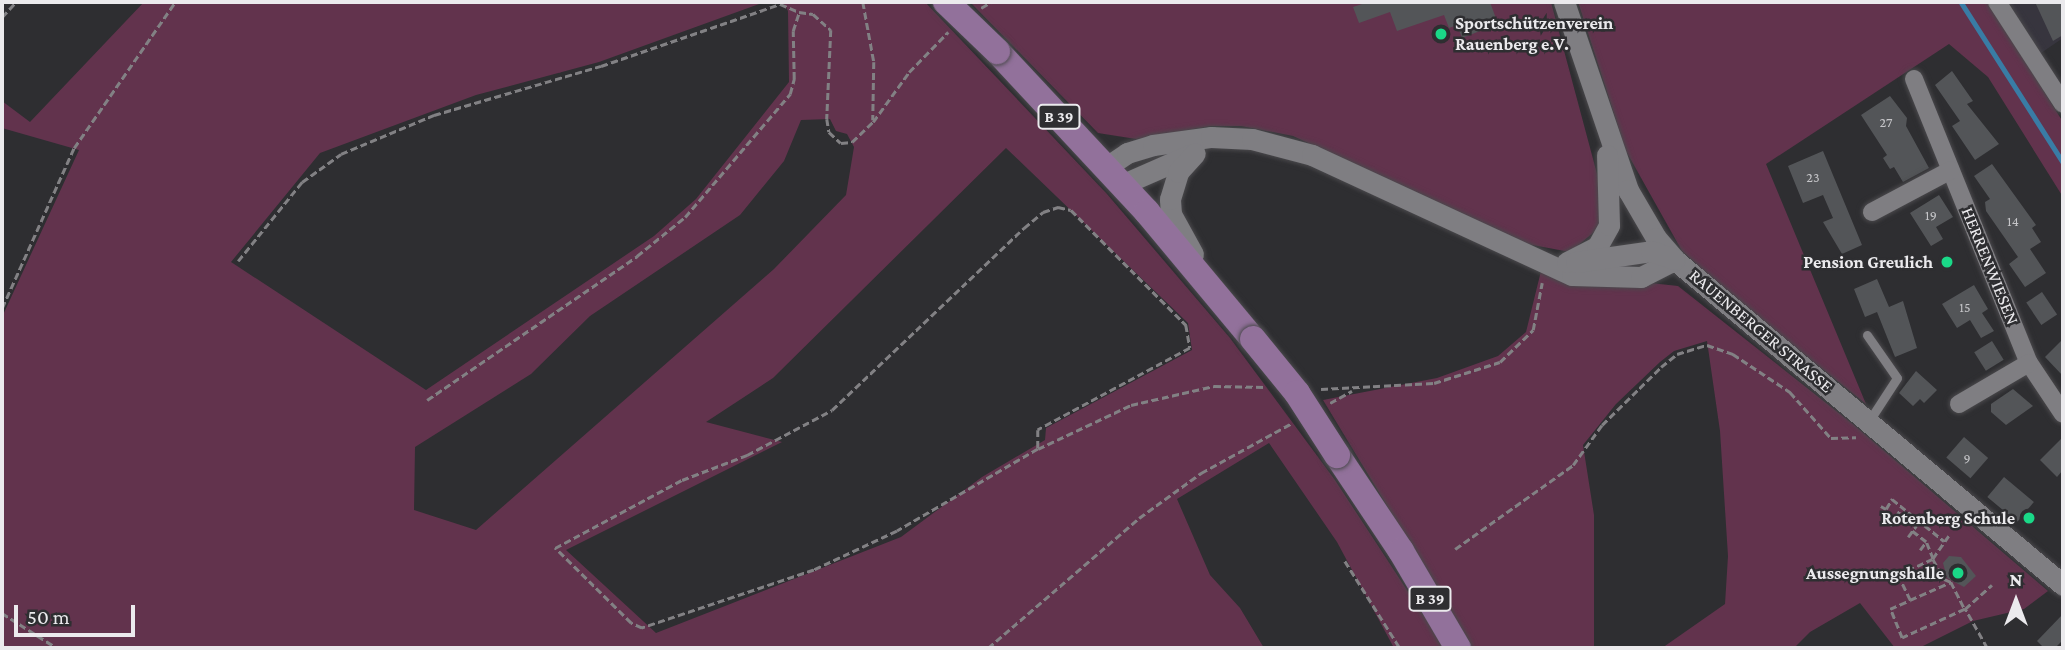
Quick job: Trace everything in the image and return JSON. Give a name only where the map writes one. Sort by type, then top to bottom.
[{"type":"main road","name":"B 39","points":[[946,2],[996,51],[1113,177],[1297,393],[1401,551],[1458,648]]},
{"type":"street","name":"RAUENBERGER STRASSE","points":[[1564,2],[1604,128],[1628,190],[1675,260],[2063,584]]},
{"type":"street","points":[[1997,2],[2063,104]]},
{"type":"street","name":"HERRENWIESEN","points":[[1914,79],[2029,363],[2063,414]]},
{"type":"street","points":[[1557,264],[1597,247],[1609,225],[1612,198],[1604,128]]},
{"type":"street","points":[[1113,177],[1127,153],[1153,145],[1211,137],[1251,139],[1312,155],[1557,264],[1572,275],[1625,279],[1653,272],[1675,260]]},
{"type":"street","points":[[1113,177],[1251,139]]},
{"type":"street","points":[[1195,153],[1178,172],[1171,214],[1211,290]]},
{"type":"street","points":[[1872,212],[1951,170]]},
{"type":"street","points":[[1958,404],[2029,363]]},
{"type":"lane","points":[[1867,335],[1897,379],[1869,421]]},
{"type":"path","points":[[2,18],[16,2]]},
{"type":"path","points":[[2,308],[74,148],[175,2]]},
{"type":"path","points":[[863,2],[874,62],[873,122]]},
{"type":"path","points":[[237,261],[302,181],[341,154],[434,115],[601,66],[780,4],[799,12],[813,14],[831,30],[829,131],[841,143],[852,142],[873,122],[939,38]]},
{"type":"path","points":[[427,400],[637,256],[685,217],[790,93],[794,79],[793,31],[799,12]]},
{"type":"path","points":[[1038,449],[1038,430],[1190,348],[1186,325],[1071,210],[1058,207],[1043,212],[1024,228],[832,410],[747,455],[682,480],[555,548],[631,623],[642,628],[814,570],[897,531],[1038,449],[1131,405],[1178,392],[1214,386],[1269,387]]},
{"type":"path","points":[[1311,389],[1352,390],[1434,383],[1500,362],[1533,330],[1541,286],[1557,264]]},
{"type":"path","points":[[1455,549],[1573,465],[1602,425],[1676,354],[1707,345],[1733,354],[1790,392],[1831,438],[1854,439],[1869,421]]},
{"type":"path","points":[[1329,403],[1352,390]]},
{"type":"path","points":[[988,648],[1150,511],[1201,473],[1294,422]]},
{"type":"path","points":[[1881,506],[1886,509],[1892,499],[1944,541]]},
{"type":"path","points":[[1890,526],[1902,508]]},
{"type":"path","points":[[1908,537],[1916,526]]},
{"type":"path","points":[[1912,531],[1926,542],[1944,579],[1951,582],[1987,648]]},
{"type":"path","points":[[1910,600],[1898,575],[1933,559],[1949,536]]},
{"type":"path","points":[[1920,550],[1926,542]]},
{"type":"path","points":[[1345,561],[1399,648]]},
{"type":"path","points":[[1951,582],[1890,609],[1902,638],[1965,609],[1992,585]]},
{"type":"path","points":[[2,613],[57,648]]},
{"type":"shaded area","points":[[144,2],[765,2],[599,62],[476,95],[320,153],[231,262],[426,390],[654,236],[696,199],[789,82],[788,11],[783,2],[925,2],[1107,194],[1230,338],[1335,480],[1445,648],[1394,648],[1337,542],[1269,443],[1177,499],[1210,575],[1240,608],[1264,648],[2,648],[2,317],[79,150],[2,128],[2,101],[30,122]],"holes":[[[830,119],[836,131],[847,134],[854,147],[846,195],[774,269],[476,530],[414,510],[415,447],[531,374],[590,316],[740,215],[784,161],[801,120]],[[1006,148],[1188,323],[1192,350],[1046,428],[1045,440],[982,477],[901,537],[656,633],[566,550],[782,442],[706,422],[773,378]]]},
{"type":"shaded area","points":[[970,2],[1551,2],[1604,200],[1599,228],[1570,252],[1527,244],[1293,136],[1241,126],[1211,126],[1136,139],[1098,133]]},
{"type":"shaded area","points":[[1578,2],[1988,2],[2063,122],[2063,197],[1988,77],[1949,44],[1766,164],[1866,404],[1735,299],[1682,251],[1626,151]]},
{"type":"shaded area","points":[[1988,2],[2063,2],[2063,38],[2025,64]]},
{"type":"shaded area","points":[[1541,271],[1678,286],[1854,425],[2048,591],[2024,609],[1973,621],[1919,648],[1895,648],[1860,603],[1810,632],[1794,648],[1662,648],[1725,604],[1728,556],[1720,431],[1707,341],[1674,351],[1660,362],[1616,404],[1583,445],[1594,515],[1594,648],[1473,648],[1323,400],[1437,378],[1498,356],[1526,332]]},
{"type":"building","points":[[1368,2],[1490,2],[1498,24],[1462,38],[1457,25],[1449,28],[1444,15],[1397,31],[1390,12],[1359,23],[1353,7]]},
{"type":"building","points":[[2035,2],[2063,2],[2063,35],[2053,41]]},
{"type":"building","points":[[1952,71],[1973,101],[1967,104],[1999,144],[1975,160],[1952,126],[1960,121],[1935,85]]},
{"type":"building","points":[[1890,96],[1907,118],[1906,126],[1929,168],[1903,182],[1894,167],[1890,169],[1883,158],[1887,155],[1861,115]]},
{"type":"building","points":[[1823,151],[1862,245],[1842,254],[1823,222],[1833,218],[1823,195],[1803,203],[1788,166]]},
{"type":"building","points":[[1992,164],[2036,225],[2032,228],[2041,242],[2030,249],[2046,273],[2025,287],[2009,264],[2018,257],[1986,211],[1985,202],[1990,199],[1974,176]]},
{"type":"building","points":[[1939,195],[1953,217],[1936,227],[1943,239],[1931,246],[1910,213]]},
{"type":"building","points":[[1877,279],[1889,307],[1903,301],[1917,348],[1895,357],[1877,312],[1865,317],[1854,289]]},
{"type":"building","points":[[1974,285],[1988,309],[1982,313],[1994,331],[1981,338],[1970,320],[1957,328],[1942,304]]},
{"type":"building","points":[[2042,292],[2057,314],[2041,325],[2026,303]]},
{"type":"building","points":[[2063,339],[2063,376],[2045,357]]},
{"type":"building","points":[[1992,341],[2004,360],[1986,371],[1974,352]]},
{"type":"building","points":[[1916,371],[1937,390],[1924,403],[1920,399],[1913,406],[1899,393]]},
{"type":"building","points":[[2013,389],[2033,406],[2006,425],[1991,412],[1991,404]]},
{"type":"building","points":[[1964,437],[1988,458],[1970,478],[1946,457]]},
{"type":"building","points":[[2063,437],[2063,470],[2057,477],[2040,460]]},
{"type":"building","points":[[2004,477],[2034,502],[2017,522],[1987,497]]},
{"type":"building","name":"Aussegnungshalle","points":[[1949,556],[1961,557],[1976,576],[1964,587],[1947,578],[1943,563]]},
{"type":"building","points":[[2063,614],[2063,640],[2055,648],[2044,648],[2037,641]]},
{"type":"waterway","points":[[1961,2],[2063,162]]},
{"type":"place","name":"Sportschützenverein Rauenberg e.V.","points":[[1441,34]]},
{"type":"place","name":"Pension Greulich","points":[[1947,262]]},
{"type":"place","name":"Rotenberg Schule","points":[[2029,518]]},
{"type":"place","name":"Aussegnungshalle","points":[[1958,573]]}]
